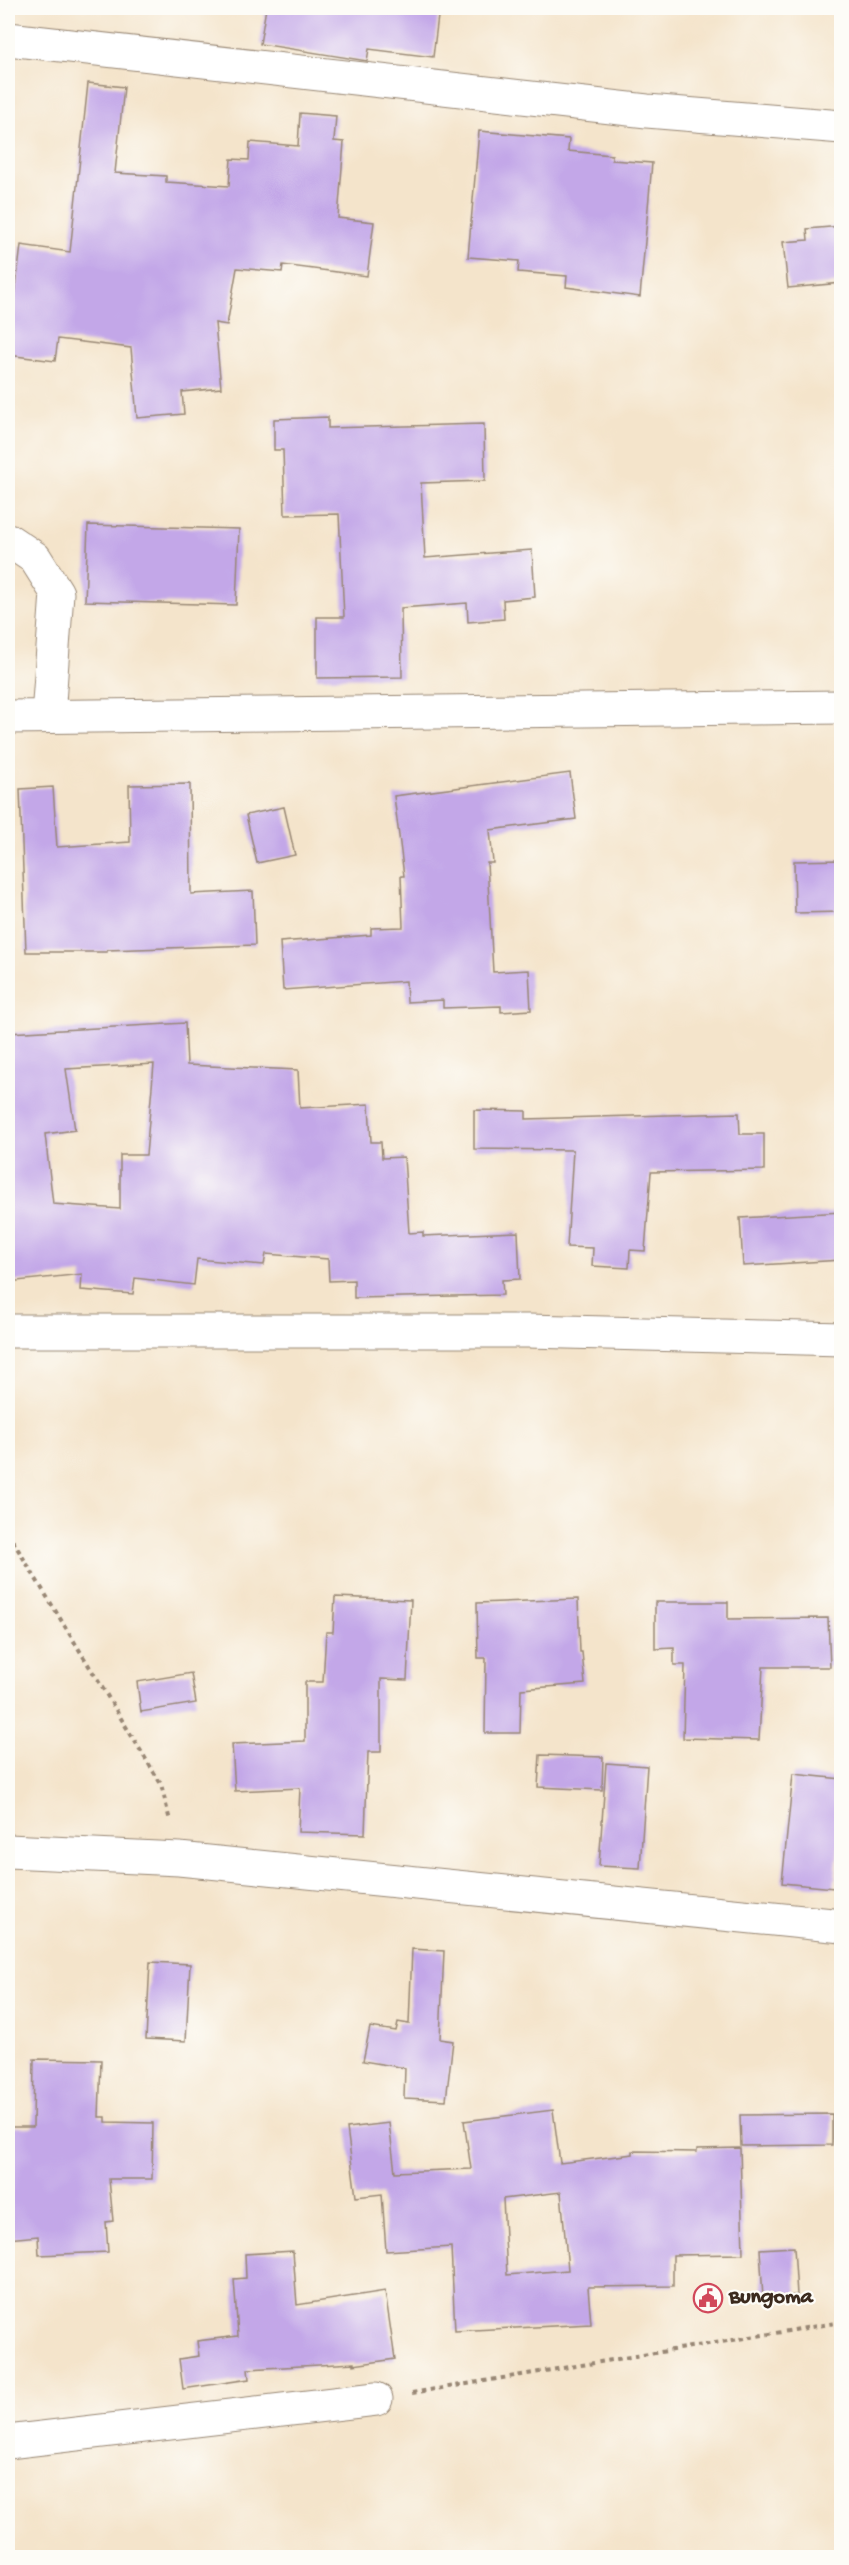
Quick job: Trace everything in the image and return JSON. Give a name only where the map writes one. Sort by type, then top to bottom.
[{"type":"street","points":[[8,39],[635,110],[842,126]]},
{"type":"street","points":[[8,540],[35,558],[57,593],[48,716]]},
{"type":"street","points":[[8,717],[842,707]]},
{"type":"street","points":[[8,1331],[528,1331],[842,1339]]},
{"type":"street","points":[[8,1851],[179,1859],[842,1926]]},
{"type":"street","points":[[8,2442],[376,2399]]},
{"type":"path","points":[[8,1533],[160,1784],[179,1859]]},
{"type":"path","points":[[376,2399],[842,2322]]},
{"type":"building","points":[[266,8],[439,8],[433,57],[369,49],[367,61],[260,44]]},
{"type":"building","points":[[88,83],[124,87],[115,173],[166,176],[166,182],[229,186],[231,159],[249,160],[250,142],[298,146],[300,113],[336,116],[334,141],[344,142],[338,218],[374,222],[367,276],[283,265],[282,272],[237,268],[227,325],[215,323],[221,388],[182,392],[184,414],[137,418],[131,348],[58,339],[55,361],[8,355],[21,245],[70,252]]},
{"type":"building","points":[[479,131],[569,139],[568,151],[612,155],[612,160],[652,163],[640,297],[566,287],[567,276],[518,272],[519,261],[468,257]]},
{"type":"building","points":[[842,226],[842,283],[788,288],[783,242],[808,240],[807,229]]},
{"type":"building","points":[[328,417],[328,428],[484,424],[485,481],[421,483],[425,558],[532,550],[535,597],[503,600],[504,619],[468,622],[467,603],[401,608],[402,677],[317,678],[317,617],[344,617],[339,514],[285,515],[283,450],[274,450],[274,419]]},
{"type":"building","points":[[88,525],[239,529],[236,605],[85,601]]},
{"type":"building","points":[[570,773],[576,819],[490,830],[493,863],[487,863],[493,972],[529,970],[531,1010],[501,1012],[501,1006],[443,1008],[443,1000],[407,1002],[406,981],[283,990],[280,942],[371,935],[371,928],[403,927],[401,876],[404,876],[394,796]]},
{"type":"building","points":[[190,784],[191,894],[253,891],[255,945],[107,950],[107,952],[26,952],[20,789],[53,787],[57,847],[130,842],[129,785]]},
{"type":"building","points":[[284,807],[295,855],[257,863],[246,815]]},
{"type":"building","points":[[842,860],[842,912],[795,913],[794,861]]},
{"type":"building","points":[[185,1023],[187,1065],[298,1070],[300,1108],[369,1104],[371,1142],[381,1142],[382,1158],[404,1157],[409,1233],[423,1232],[423,1236],[518,1232],[520,1279],[502,1280],[503,1295],[354,1298],[354,1280],[329,1281],[328,1259],[266,1254],[264,1265],[197,1259],[194,1285],[135,1278],[133,1294],[81,1290],[82,1274],[8,1282],[8,1033]],"holes":[[[154,1064],[146,1155],[120,1155],[120,1209],[53,1204],[45,1134],[75,1130],[66,1069]]]},
{"type":"building","points":[[474,1110],[526,1111],[526,1119],[739,1113],[740,1134],[764,1134],[764,1170],[651,1172],[645,1251],[630,1250],[629,1268],[592,1266],[593,1248],[567,1247],[573,1150],[474,1149]]},
{"type":"building","points":[[842,1212],[842,1260],[743,1266],[740,1218]]},
{"type":"building","points":[[335,1597],[411,1600],[407,1680],[381,1679],[381,1752],[368,1752],[365,1834],[298,1832],[300,1788],[235,1791],[232,1744],[305,1741],[305,1682],[323,1682],[326,1632],[333,1632]]},
{"type":"building","points":[[578,1599],[580,1652],[582,1652],[585,1684],[521,1689],[520,1733],[485,1733],[486,1658],[478,1658],[477,1603]]},
{"type":"building","points":[[655,1602],[728,1602],[728,1619],[828,1618],[830,1667],[763,1667],[759,1740],[683,1738],[685,1665],[674,1665],[674,1648],[655,1649]]},
{"type":"building","points":[[191,1673],[196,1703],[141,1712],[137,1682]]},
{"type":"building","points":[[540,1755],[603,1757],[602,1790],[538,1787]]},
{"type":"building","points":[[606,1763],[647,1766],[640,1868],[599,1866]]},
{"type":"building","points":[[793,1774],[842,1779],[842,1812],[834,1888],[782,1883]]},
{"type":"building","points":[[412,1949],[444,1951],[440,2039],[453,2041],[446,2100],[404,2098],[405,2068],[363,2061],[370,2027],[396,2031],[398,2022],[409,2024]]},
{"type":"building","points":[[150,1962],[190,1964],[186,2041],[146,2039]]},
{"type":"building","points":[[34,2059],[101,2060],[99,2117],[106,2117],[106,2122],[153,2123],[152,2179],[109,2179],[113,2221],[106,2222],[108,2252],[39,2255],[38,2236],[8,2239],[8,2127],[33,2127]]},
{"type":"building","points":[[553,2110],[560,2163],[633,2154],[633,2151],[697,2152],[697,2149],[740,2148],[743,2254],[673,2255],[673,2286],[588,2287],[591,2324],[455,2331],[451,2247],[386,2251],[382,2194],[356,2197],[347,2128],[389,2123],[395,2172],[471,2169],[464,2121]],"holes":[[[561,2192],[568,2270],[507,2275],[503,2199]]]},
{"type":"building","points":[[832,2114],[832,2145],[741,2146],[740,2115]]},
{"type":"building","points":[[794,2247],[797,2295],[763,2298],[760,2249]]},
{"type":"building","points":[[293,2251],[297,2305],[385,2291],[395,2359],[354,2365],[354,2363],[248,2369],[249,2379],[183,2389],[179,2359],[199,2356],[197,2341],[238,2336],[234,2279],[246,2278],[245,2254]]},
{"type":"place","name":"Bungoma","points":[[708,2298]]}]
